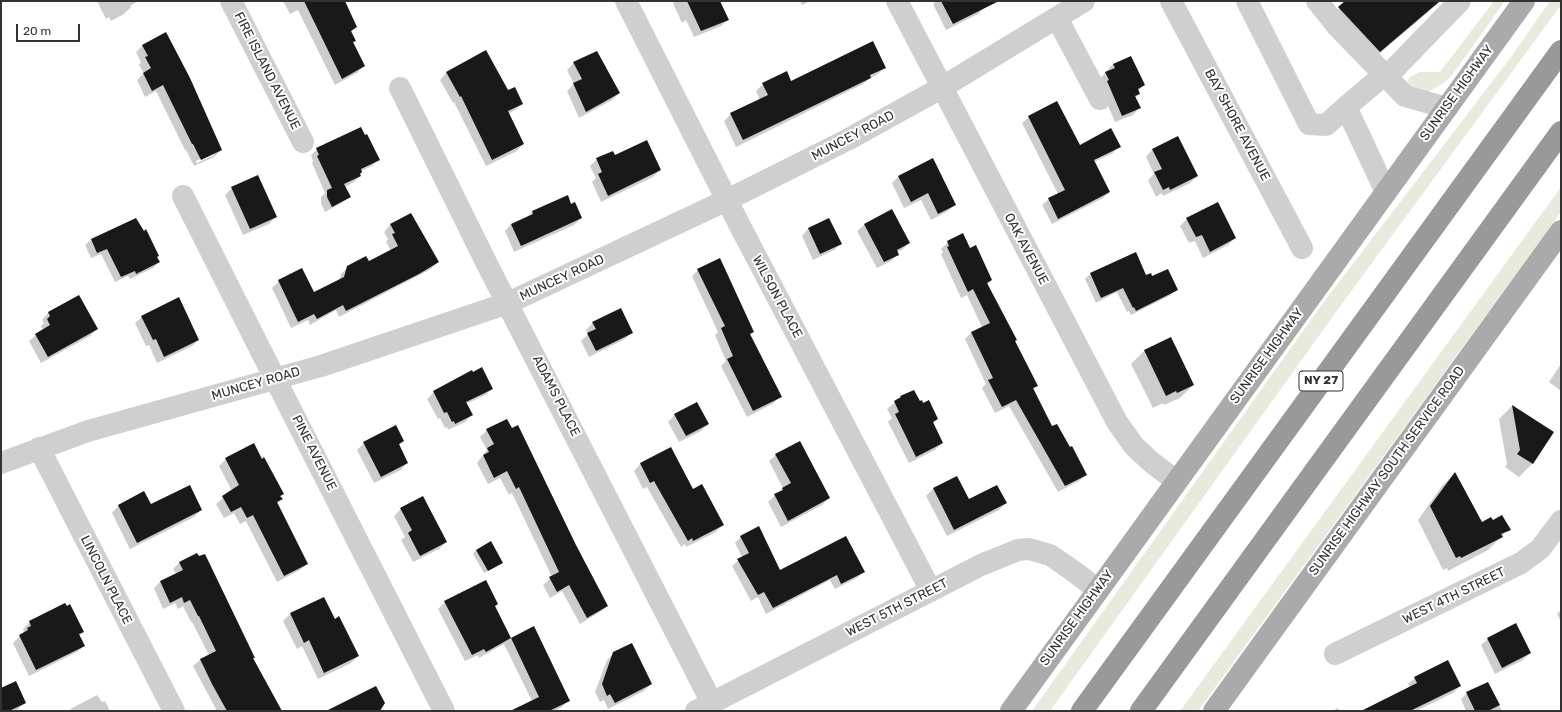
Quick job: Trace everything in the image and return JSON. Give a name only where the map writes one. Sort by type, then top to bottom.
[{"type":"highway","name":"NY 27","points":[[1082,711],[1561,51]]},
{"type":"highway","points":[[1141,711],[1561,132]]},
{"type":"main road","name":"SUNRISE HIGHWAY","points":[[1011,711],[1524,1]]},
{"type":"main road","name":"SUNRISE HIGHWAY SOUTH SERVICE ROAD","points":[[1221,708],[1561,232]]},
{"type":"street","name":"FIRE ISLAND AVENUE","points":[[231,1],[303,142]]},
{"type":"street","name":"WILSON PLACE","points":[[626,1],[727,200],[931,590]]},
{"type":"street","name":"OAK AVENUE","points":[[897,1],[941,88],[1117,422],[1134,446],[1150,461],[1176,481]]},
{"type":"street","name":"MUNCEY ROAD","points":[[1,463],[88,431],[138,416],[275,380],[387,344],[508,302],[727,200],[846,140],[941,88],[1084,1]]},
{"type":"street","name":"BAY SHORE AVENUE","points":[[1171,1],[1302,248]]},
{"type":"street","points":[[1247,1],[1309,124],[1326,125],[1385,74],[1394,69],[1460,1]]},
{"type":"street","points":[[1317,1],[1337,26],[1405,96],[1447,108]]},
{"type":"street","points":[[1057,18],[1100,99]]},
{"type":"street","name":"ADAMS PLACE","points":[[400,88],[488,266],[508,302],[704,707]]},
{"type":"street","points":[[1346,107],[1386,192]]},
{"type":"street","name":"PINE AVENUE","points":[[183,196],[444,711]]},
{"type":"street","name":"LINCOLN PLACE","points":[[39,448],[174,711]]},
{"type":"street","name":"WEST 4TH STREET","points":[[1335,654],[1521,563],[1540,549],[1561,521]]},
{"type":"street","name":"WEST 5TH STREET","points":[[704,707],[931,590],[996,558],[1018,550],[1029,549],[1050,555],[1098,590]]},
{"type":"shaded area","points":[[1494,1],[1505,1],[1453,74],[1444,83],[1430,91],[1412,91],[1407,84],[1410,77],[1420,72],[1440,72]]},
{"type":"shaded area","points":[[1550,1],[1561,1],[1561,5],[1336,312],[1050,711],[1032,711],[1323,303],[1511,57]]},
{"type":"shaded area","points":[[1561,187],[1561,212],[1524,263],[1198,711],[1180,711]]},
{"type":"building","points":[[304,1],[345,1],[357,27],[351,31],[356,41],[353,42],[365,66],[342,79]]},
{"type":"building","points":[[687,1],[720,1],[729,20],[701,31]]},
{"type":"building","points":[[941,1],[999,1],[953,24]]},
{"type":"building","points":[[1345,1],[1440,1],[1380,52],[1338,7]]},
{"type":"building","points":[[166,32],[190,78],[222,150],[201,160],[163,85],[152,91],[143,73],[151,68],[145,57],[148,56],[142,45]]},
{"type":"building","points":[[873,41],[886,68],[870,75],[871,78],[743,140],[730,113],[768,95],[762,83],[787,71],[791,81]]},
{"type":"building","points":[[486,50],[508,90],[515,87],[523,104],[508,111],[524,144],[492,160],[461,96],[460,97],[446,72]]},
{"type":"building","points":[[597,51],[620,93],[586,112],[573,83],[582,79],[573,62]]},
{"type":"building","points":[[1131,56],[1145,85],[1138,89],[1140,94],[1135,96],[1141,108],[1122,116],[1107,81],[1109,80],[1105,72],[1115,68],[1113,64]]},
{"type":"building","points":[[1057,101],[1080,145],[1111,128],[1121,147],[1094,160],[1110,192],[1058,219],[1048,198],[1065,190],[1028,116]]},
{"type":"building","points":[[361,127],[365,135],[367,134],[380,160],[361,169],[361,176],[344,184],[351,197],[332,207],[327,197],[327,190],[332,188],[317,156],[319,155],[316,148]]},
{"type":"building","points":[[1178,136],[1198,176],[1170,190],[1169,187],[1163,190],[1154,172],[1162,169],[1152,149]]},
{"type":"building","points":[[647,140],[661,170],[608,196],[598,174],[602,172],[596,158],[613,151],[615,155]]},
{"type":"building","points":[[933,158],[956,205],[938,214],[928,193],[911,202],[898,176]]},
{"type":"building","points":[[258,175],[277,217],[250,229],[231,187]]},
{"type":"building","points":[[568,195],[571,204],[575,202],[582,218],[521,246],[511,224],[533,214],[532,211]]},
{"type":"building","points":[[1218,202],[1236,238],[1210,252],[1202,235],[1196,237],[1186,218]]},
{"type":"building","points":[[892,209],[910,243],[897,250],[899,255],[884,262],[864,224]]},
{"type":"building","points":[[411,213],[439,262],[419,274],[346,311],[343,305],[317,319],[314,314],[298,322],[278,280],[302,268],[314,292],[344,277],[347,266],[366,256],[369,261],[398,246],[392,234],[395,233],[390,224]]},
{"type":"building","points":[[136,218],[144,231],[146,229],[159,256],[157,257],[160,262],[136,274],[135,271],[121,277],[107,249],[97,253],[91,239]]},
{"type":"building","points":[[829,218],[842,244],[820,254],[808,228]]},
{"type":"building","points":[[963,233],[970,248],[976,245],[992,280],[987,283],[1017,340],[1015,341],[1038,386],[1033,388],[1052,426],[1057,424],[1070,447],[1072,446],[1087,475],[1065,486],[1016,400],[1002,407],[988,380],[993,378],[971,332],[990,323],[973,289],[968,292],[947,247],[949,246],[947,241]]},
{"type":"building","points":[[1136,252],[1146,275],[1151,273],[1152,276],[1168,269],[1178,290],[1136,311],[1123,288],[1101,298],[1090,273]]},
{"type":"building","points":[[720,258],[754,332],[750,334],[782,397],[753,411],[727,359],[733,356],[721,328],[725,326],[697,269]]},
{"type":"building","points":[[79,295],[98,329],[48,357],[35,334],[50,325],[47,319],[50,316],[48,312]]},
{"type":"building","points":[[179,297],[199,340],[164,357],[156,339],[153,340],[141,316]]},
{"type":"building","points":[[621,308],[633,333],[596,351],[587,333],[596,329],[592,322]]},
{"type":"building","points":[[1171,337],[1194,385],[1177,393],[1176,391],[1166,396],[1144,350]]},
{"type":"building","points":[[482,367],[493,389],[466,402],[473,415],[455,424],[454,421],[452,422],[447,412],[444,413],[433,391],[472,370],[473,372]]},
{"type":"building","points":[[914,390],[920,401],[922,400],[923,403],[929,400],[938,419],[933,422],[943,443],[916,457],[895,414],[899,412],[894,401],[901,397],[900,396]]},
{"type":"building","points":[[697,402],[709,424],[686,436],[674,414]]},
{"type":"building","points":[[1512,405],[1554,432],[1533,464],[1517,454],[1520,450]]},
{"type":"building","points":[[507,419],[512,428],[518,425],[576,545],[608,606],[587,618],[569,585],[557,592],[549,577],[559,572],[519,487],[516,489],[507,471],[494,478],[483,455],[489,452],[487,448],[494,444],[486,429]]},
{"type":"building","points":[[396,425],[404,441],[399,444],[408,463],[381,477],[363,442]]},
{"type":"building","points":[[800,441],[830,498],[788,521],[774,494],[783,490],[782,488],[791,483],[775,454]]},
{"type":"building","points":[[254,443],[262,459],[264,457],[284,494],[280,496],[283,499],[277,502],[308,564],[284,576],[253,515],[247,518],[241,507],[231,512],[222,496],[239,485],[225,458]]},
{"type":"building","points":[[671,447],[693,489],[702,484],[724,525],[693,541],[692,538],[688,541],[654,481],[650,483],[640,463]]},
{"type":"building","points":[[1455,472],[1482,522],[1491,517],[1493,520],[1502,515],[1511,530],[1501,534],[1503,537],[1461,558],[1460,556],[1456,558],[1430,506]]},
{"type":"building","points":[[957,476],[969,499],[997,485],[1007,503],[954,530],[933,488]]},
{"type":"building","points":[[190,485],[202,510],[137,543],[118,505],[144,491],[151,504]]},
{"type":"building","points":[[423,496],[447,542],[420,556],[408,533],[412,530],[400,508]]},
{"type":"building","points":[[759,526],[780,570],[846,536],[865,572],[841,584],[837,575],[773,608],[764,592],[758,595],[737,559],[749,553],[740,536]]},
{"type":"building","points":[[491,541],[503,563],[488,571],[476,550]]},
{"type":"building","points":[[197,553],[199,556],[205,554],[255,658],[253,658],[282,711],[227,711],[212,684],[200,659],[216,651],[199,616],[190,600],[184,603],[182,597],[170,603],[160,581],[183,570],[179,562]]},
{"type":"building","points":[[486,580],[498,604],[495,606],[511,638],[486,652],[484,649],[472,655],[444,601]]},
{"type":"building","points":[[324,597],[335,619],[339,616],[359,656],[324,673],[309,640],[304,643],[290,613]]},
{"type":"building","points":[[65,603],[67,606],[70,604],[84,632],[79,634],[85,646],[36,670],[19,635],[28,630],[27,628],[31,626],[29,621]]},
{"type":"building","points":[[1516,623],[1531,653],[1502,668],[1487,638]]},
{"type":"building","points":[[534,626],[570,701],[549,711],[510,711],[539,697],[511,638]]},
{"type":"building","points":[[632,643],[652,684],[615,703],[610,694],[607,696],[602,684],[613,652]]},
{"type":"building","points":[[1448,660],[1461,686],[1410,711],[1361,711],[1417,683],[1414,677]]},
{"type":"building","points":[[16,681],[26,703],[9,711],[1,711],[1,688]]},
{"type":"building","points":[[1488,682],[1500,705],[1488,711],[1475,711],[1466,692]]},
{"type":"building","points":[[376,686],[385,703],[380,711],[326,711]]}]
